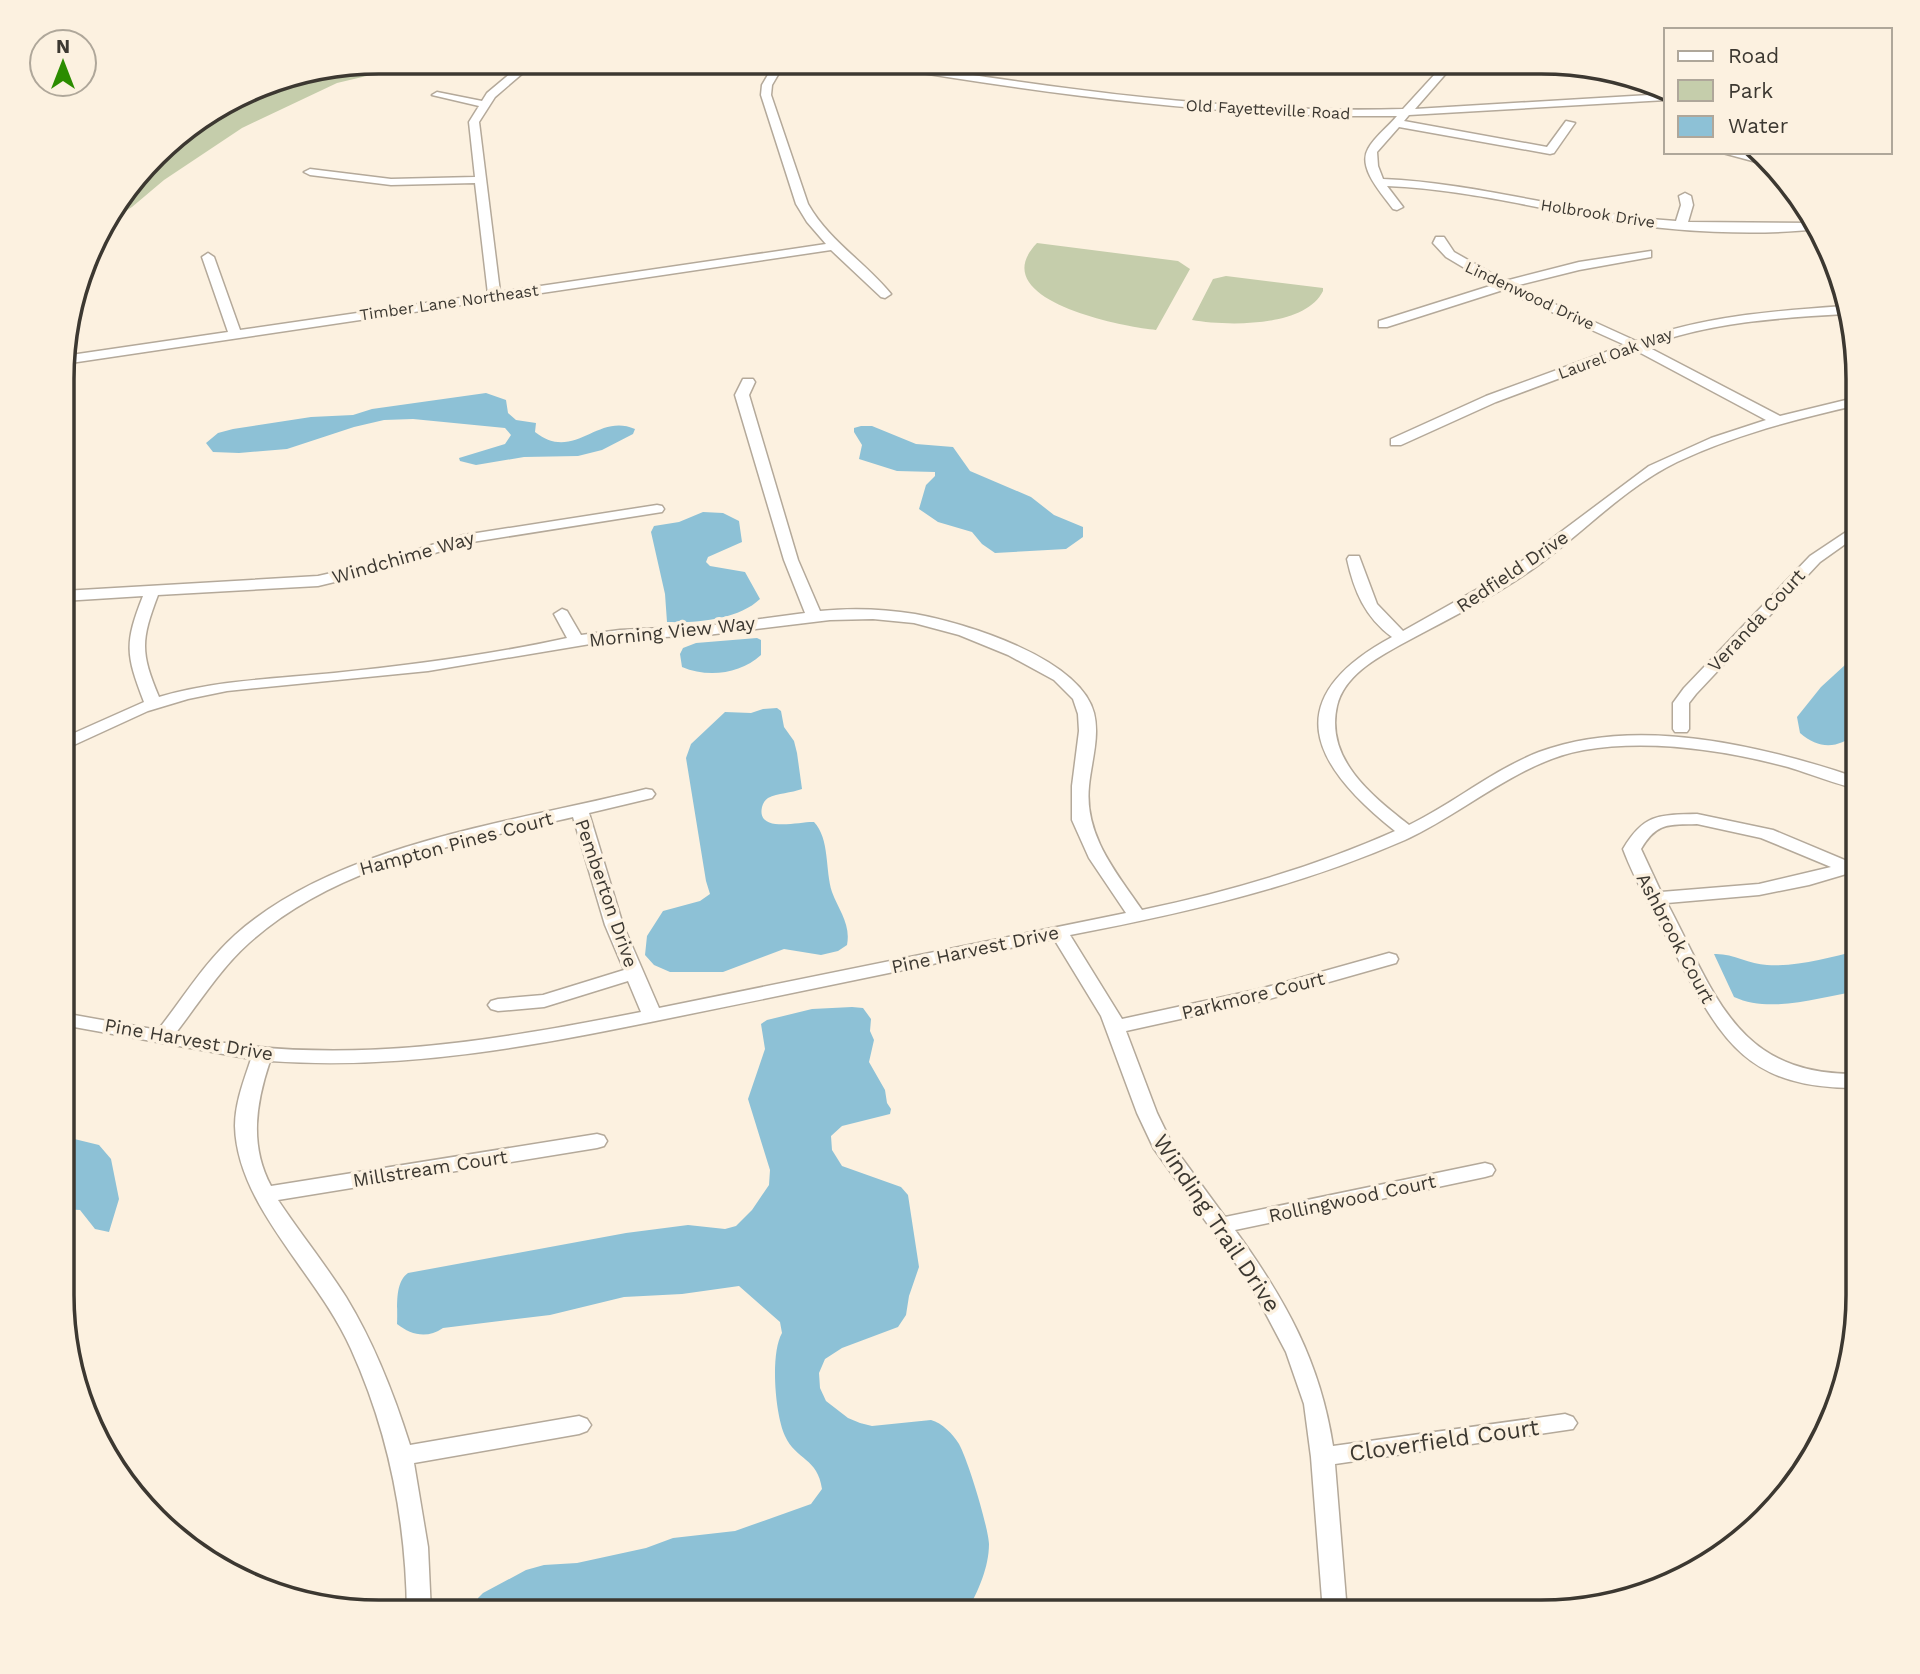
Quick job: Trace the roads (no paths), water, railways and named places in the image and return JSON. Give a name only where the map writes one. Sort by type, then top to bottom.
[{"type":"street","points":[[494,295],[473,131],[474,122],[484,104],[517,74]]},
{"type":"street","points":[[772,74],[766,85],[766,95],[802,204],[811,220],[834,246],[885,294]]},
{"type":"street","name":"Old Fayetteville Road","points":[[944,74],[1039,90],[1151,103],[1303,112],[1406,112],[1659,98]]},
{"type":"street","points":[[1397,206],[1374,174],[1370,159],[1372,151],[1440,74]]},
{"type":"street","points":[[437,95],[484,104]]},
{"type":"street","points":[[1396,124],[1550,151],[1570,123]]},
{"type":"street","points":[[1732,154],[1753,159]]},
{"type":"street","points":[[310,172],[391,183],[480,180]]},
{"type":"street","name":"Holbrook Drive","points":[[1380,182],[1431,185],[1612,218],[1724,228],[1806,226]]},
{"type":"street","points":[[1681,225],[1687,205],[1685,195]]},
{"type":"street","name":"Lindenwood Drive","points":[[1440,240],[1441,247],[1449,256],[1634,345],[1778,421]]},
{"type":"street","name":"Timber Lane Northeast","points":[[74,358],[834,246]]},
{"type":"street","points":[[1383,324],[1503,284],[1576,265],[1647,254]]},
{"type":"street","points":[[208,257],[235,334]]},
{"type":"street","name":"Laurel Oak Way","points":[[1396,442],[1491,399],[1634,345],[1710,322],[1839,311]]},
{"type":"street","points":[[748,382],[742,391],[746,408],[790,560],[814,615]]},
{"type":"street","name":"Redfield Drive","points":[[1408,832],[1371,802],[1346,777],[1334,758],[1326,725],[1333,692],[1347,674],[1377,652],[1507,579],[1564,538],[1610,499],[1653,470],[1709,444],[1778,421],[1846,404]]},
{"type":"street","name":"Windchime Way","points":[[74,595],[318,581],[371,569],[464,538],[657,509]]},
{"type":"street","name":"Veranda Court","points":[[1681,729],[1681,704],[1690,691],[1815,559],[1846,537]]},
{"type":"street","points":[[1354,559],[1360,587],[1369,607],[1385,625],[1403,638]]},
{"type":"street","points":[[152,591],[134,646],[136,662],[153,703]]},
{"type":"street","points":[[562,614],[576,640]]},
{"type":"street","name":"Morning View Way","points":[[74,739],[107,720],[153,703],[228,686],[308,681],[471,661],[522,653],[576,640],[622,634],[704,631],[814,615],[893,615],[952,626],[999,644],[1069,684],[1083,704],[1086,724],[1087,744],[1078,793],[1083,825],[1093,849],[1136,915]]},
{"type":"street","points":[[1660,743],[1668,730],[1681,729],[1699,736],[1705,747]]},
{"type":"street","name":"Pine Harvest Drive","points":[[74,1020],[263,1054],[357,1058],[440,1053],[525,1041],[1059,932],[1279,881],[1346,858],[1408,832],[1540,757],[1569,748],[1603,743],[1660,743],[1705,747],[1783,761],[1846,780]]},
{"type":"street","name":"Hampton Pines Court","points":[[162,1038],[232,949],[266,919],[310,890],[393,856],[646,794]]},
{"type":"street","name":"Pemberton Drive","points":[[579,810],[614,925],[652,1014]]},
{"type":"street","name":"Ashbrook Court","points":[[1846,863],[1764,832],[1704,820],[1667,821],[1642,832],[1632,849],[1638,866],[1724,1025],[1742,1046],[1766,1063],[1794,1074],[1846,1081]]},
{"type":"street","points":[[1657,898],[1761,890],[1846,868]]},
{"type":"street","name":"Winding Trail Drive","points":[[1059,932],[1097,991],[1116,1027],[1155,1131],[1178,1170],[1258,1278],[1297,1352],[1315,1404],[1323,1457],[1334,1600]]},
{"type":"street","name":"Parkmore Court","points":[[1116,1027],[1262,995],[1389,959]]},
{"type":"street","points":[[498,1005],[544,1001],[634,973]]},
{"type":"street","points":[[263,1054],[250,1090],[245,1129],[249,1160],[263,1195],[326,1282],[353,1329],[377,1380],[401,1456],[415,1524],[418,1600]]},
{"type":"street","name":"Millstream Court","points":[[263,1195],[597,1141]]},
{"type":"street","name":"Rollingwood Court","points":[[1219,1226],[1485,1170]]},
{"type":"street","name":"Cloverfield Court","points":[[1323,1457],[1565,1423]]},
{"type":"street","points":[[401,1456],[579,1425]]},
{"type":"water","points":[[486,393],[506,400],[508,413],[516,420],[536,423],[535,432],[549,440],[574,440],[609,427],[635,429],[633,434],[602,450],[578,456],[524,457],[476,465],[460,461],[459,458],[505,444],[511,435],[505,428],[413,419],[384,420],[287,449],[213,452],[206,443],[218,433],[233,429],[311,417],[353,415],[372,409]]},
{"type":"water","points":[[872,426],[916,444],[953,447],[970,471],[1031,497],[1054,515],[1083,527],[1083,537],[1066,549],[995,553],[982,544],[972,532],[938,522],[919,509],[926,485],[935,476],[935,472],[897,471],[859,459],[862,445],[854,428]]},
{"type":"water","points":[[703,512],[723,513],[739,521],[742,542],[708,557],[706,562],[710,566],[745,572],[760,599],[729,616],[703,621],[667,622],[665,594],[651,532],[654,526],[679,522]]},
{"type":"water","points":[[757,638],[761,640],[761,655],[734,670],[713,673],[682,667],[680,654],[683,648],[696,643]]},
{"type":"water","points":[[1846,664],[1846,740],[1843,742],[1822,745],[1800,733],[1797,717],[1821,687]]},
{"type":"water","points":[[777,708],[781,711],[784,727],[794,741],[802,789],[768,798],[762,806],[762,815],[766,821],[772,823],[814,822],[819,829],[825,846],[832,892],[846,924],[847,945],[838,951],[821,955],[784,949],[723,972],[670,972],[654,965],[645,955],[647,936],[663,911],[700,901],[710,894],[686,758],[691,744],[725,712],[751,713]]},
{"type":"water","points":[[1714,954],[1760,964],[1790,965],[1846,954],[1846,993],[1796,1003],[1764,1004],[1734,997]]},
{"type":"water","points":[[863,1008],[871,1019],[870,1031],[874,1040],[869,1062],[885,1090],[890,1114],[842,1126],[831,1136],[832,1150],[842,1166],[901,1187],[908,1195],[919,1267],[906,1315],[898,1327],[842,1348],[825,1359],[819,1373],[820,1388],[826,1401],[848,1418],[860,1423],[872,1426],[931,1420],[943,1426],[957,1440],[977,1493],[989,1544],[987,1562],[973,1600],[478,1600],[483,1593],[526,1570],[544,1565],[577,1563],[646,1548],[673,1538],[735,1531],[811,1504],[822,1489],[816,1471],[790,1444],[782,1426],[775,1384],[776,1355],[782,1333],[780,1322],[739,1286],[682,1294],[624,1297],[550,1315],[443,1328],[431,1334],[413,1333],[397,1324],[398,1296],[401,1283],[408,1273],[626,1233],[688,1225],[725,1229],[736,1226],[752,1210],[769,1185],[770,1170],[748,1099],[765,1049],[761,1024],[767,1020],[812,1009]]},
{"type":"water","points":[[74,1139],[99,1145],[111,1159],[119,1199],[109,1232],[95,1229],[80,1210],[74,1210]]}]
